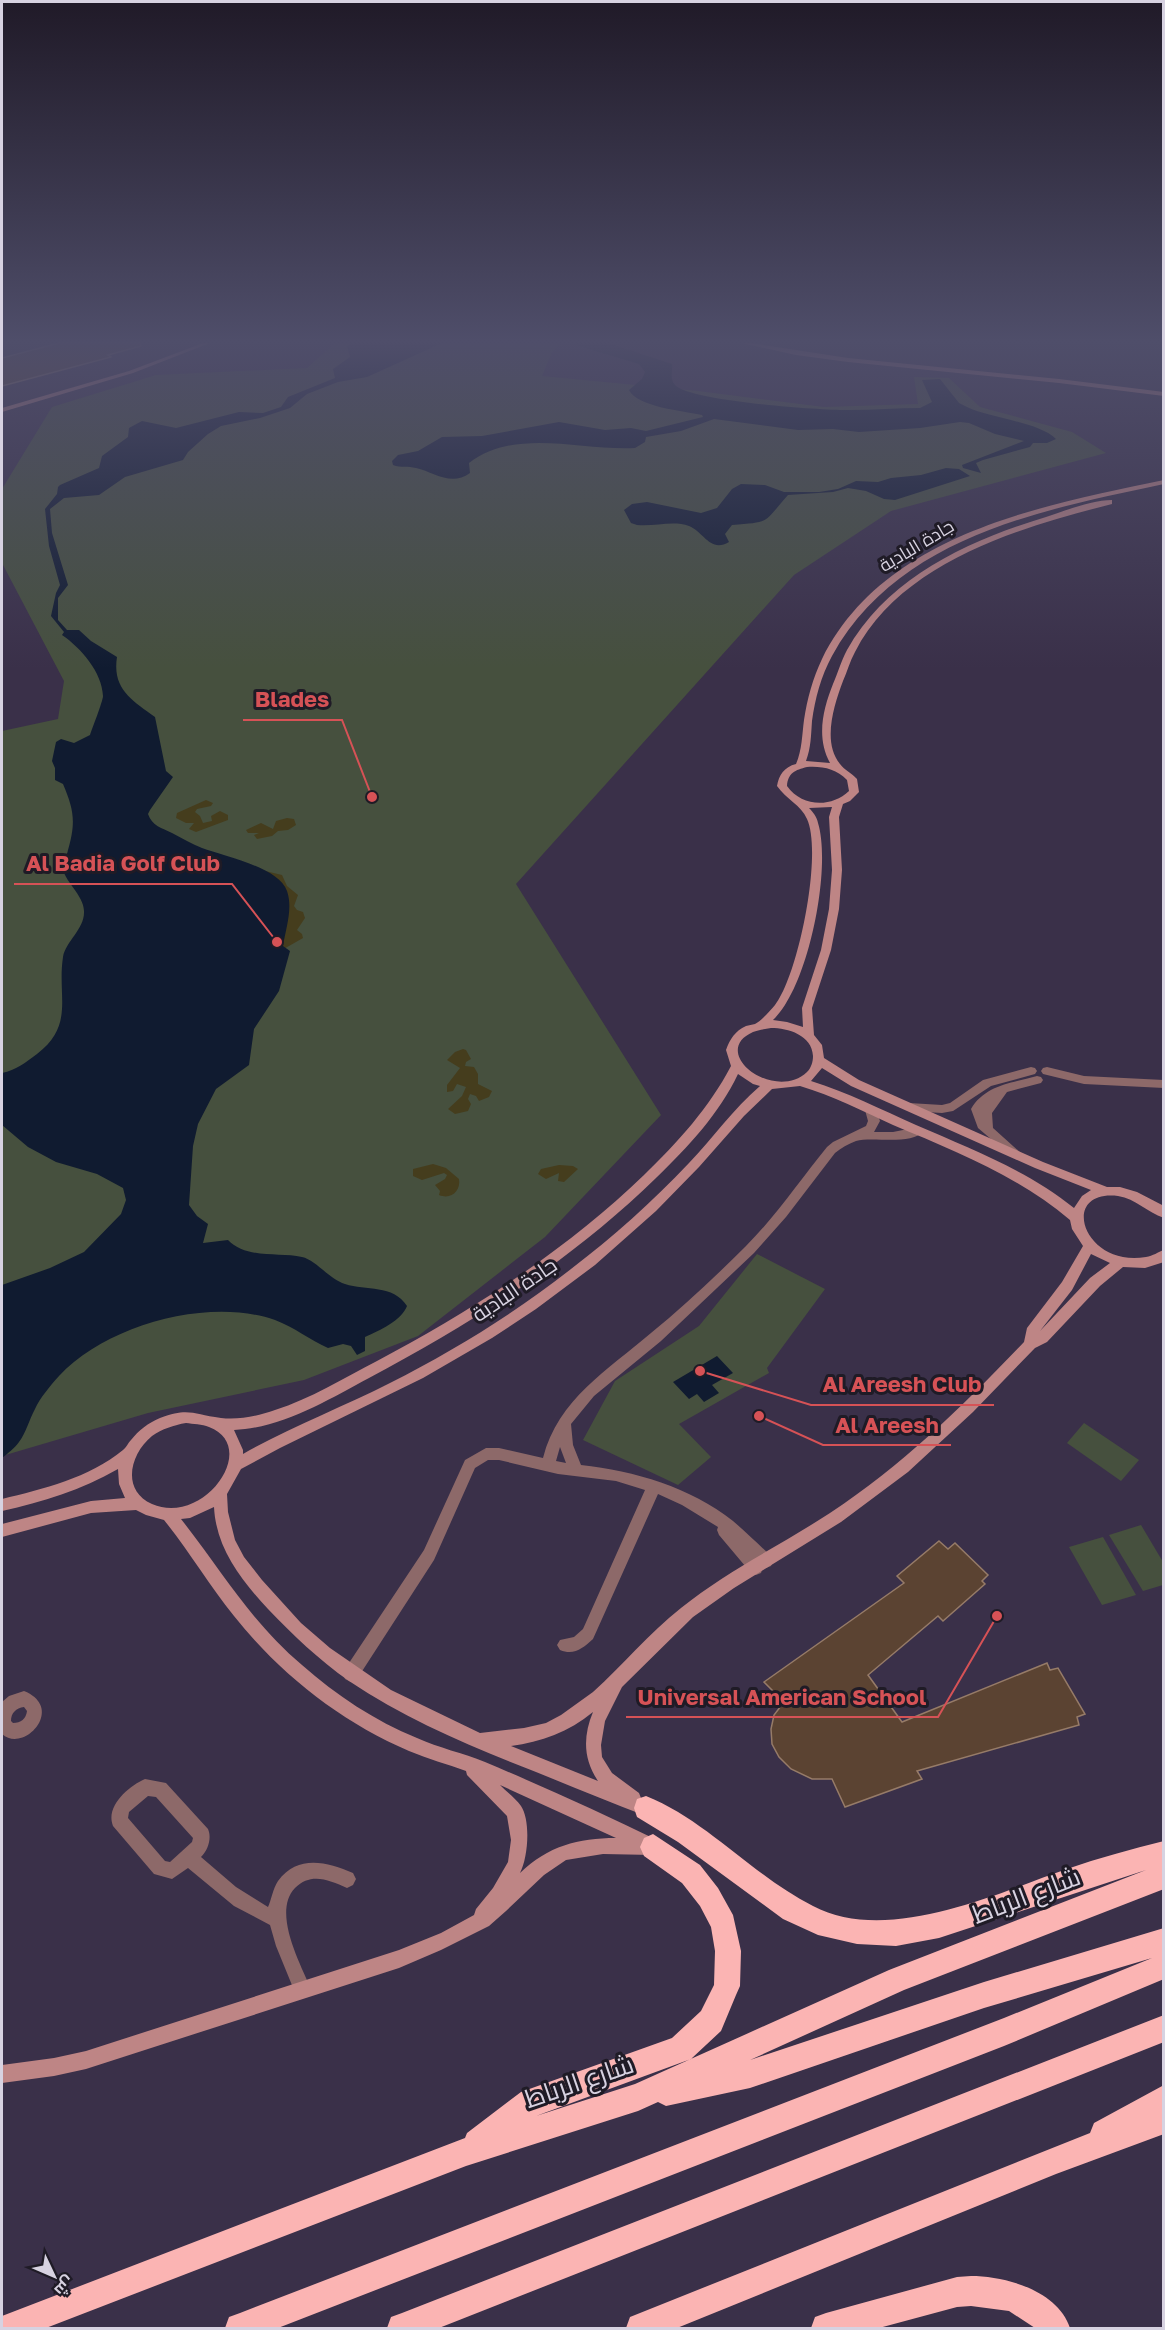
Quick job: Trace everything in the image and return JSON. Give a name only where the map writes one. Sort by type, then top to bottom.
[{"type":"highway","points":[[646,1808],[693,1837],[754,1886],[807,1918],[832,1928],[853,1930],[904,1932],[1011,1903],[1164,1852]]},
{"type":"highway","points":[[466,2152],[531,2102],[681,2049],[711,2021],[727,1986],[728,1951],[724,1924],[709,1898],[691,1874],[653,1847]]},
{"type":"highway","name":"شارع الرباط","points":[[8,2328],[466,2152],[638,2097],[907,1975],[1164,1876]]},
{"type":"highway","points":[[638,2097],[750,2074],[984,1995],[1164,1941]]},
{"type":"highway","points":[[240,2328],[1004,2032],[1164,1966]]},
{"type":"highway","points":[[402,2328],[1164,2028]]},
{"type":"highway","points":[[1056,2160],[1164,2099]]},
{"type":"highway","points":[[641,2328],[1056,2160],[1164,2120]]},
{"type":"highway","points":[[826,2328],[957,2292],[976,2289],[996,2291],[1015,2298],[1055,2328]]},
{"type":"street","name":"جادة البادية","points":[[800,765],[806,751],[812,704],[822,670],[841,634],[866,604],[890,582],[916,563],[983,530],[1041,510],[1164,482]]},
{"type":"street","name":"جادة البادية","points":[[837,768],[826,745],[833,697],[846,662],[865,629],[887,604],[942,562],[974,545],[1048,517],[1164,489]]},
{"type":"street","points":[[865,629],[864,620],[872,609],[866,604]]},
{"type":"street","points":[[815,763],[837,768],[849,775],[855,788],[849,798],[838,804],[821,806],[800,802],[784,792],[781,781],[786,772],[800,765],[815,763]]},
{"type":"street","points":[[761,1025],[777,1010],[784,999],[811,916],[816,874],[814,828],[810,816],[800,802]]},
{"type":"street","points":[[808,1036],[807,1008],[826,950],[834,909],[837,870],[834,817],[838,804]]},
{"type":"street","points":[[761,1025],[792,1027],[808,1036],[818,1048],[820,1061],[814,1073],[801,1082],[783,1086],[769,1085],[746,1076],[736,1067],[731,1057],[733,1043],[744,1031],[761,1025]]},
{"type":"street","points":[[820,1061],[855,1083],[1016,1154],[1108,1192],[1132,1194],[1160,1207]]},
{"type":"street","name":"جادة البادية","points":[[217,1424],[262,1421],[337,1388],[434,1338],[526,1280],[588,1233],[649,1178],[714,1107],[726,1090],[736,1067]]},
{"type":"street","points":[[909,1107],[942,1109],[953,1107],[987,1083],[1041,1076],[1164,1084]]},
{"type":"street","points":[[1016,1154],[979,1120],[977,1109],[986,1096],[1041,1076]]},
{"type":"street","points":[[801,1082],[871,1110],[1033,1184],[1053,1197],[1077,1218],[1082,1237],[1089,1246],[1103,1256],[1120,1262],[1148,1263],[1164,1255]]},
{"type":"street","name":"جادة البادية","points":[[236,1465],[413,1377],[489,1333],[532,1304],[582,1267],[645,1215],[704,1154],[745,1104],[769,1085]]},
{"type":"street","points":[[548,1466],[552,1443],[583,1396],[664,1330],[755,1244],[782,1215],[831,1150],[872,1127],[874,1121],[871,1110]]},
{"type":"street","points":[[859,1136],[893,1136],[918,1131]]},
{"type":"street","points":[[1077,1218],[1083,1203],[1108,1192]]},
{"type":"street","points":[[1030,1344],[1032,1332],[1072,1280],[1089,1246]]},
{"type":"street","points":[[479,1741],[533,1735],[556,1727],[586,1707],[684,1616],[854,1505],[906,1465],[955,1420],[1030,1344],[1044,1336],[1095,1282],[1120,1262]]},
{"type":"street","points":[[2,1505],[81,1483],[129,1454],[143,1436],[163,1423],[186,1417],[208,1419],[217,1424],[231,1437],[237,1455],[236,1465],[228,1485],[220,1494],[201,1507],[190,1511],[168,1514],[156,1512],[137,1503],[90,1507],[2,1531]]},
{"type":"street","points":[[564,1422],[566,1445],[576,1470]]},
{"type":"street","points":[[129,1454],[124,1475],[126,1485],[137,1503]]},
{"type":"street","points":[[351,1674],[429,1555],[467,1470],[474,1460],[492,1454],[548,1466],[616,1475],[654,1486],[687,1500],[720,1521],[723,1529],[761,1564]]},
{"type":"street","points":[[565,1645],[577,1644],[588,1634],[654,1486]]},
{"type":"street","points":[[220,1494],[224,1536],[250,1577],[299,1631],[351,1674],[402,1706],[479,1741],[646,1808]]},
{"type":"street","points":[[168,1514],[197,1549],[232,1602],[252,1626],[298,1672],[325,1693],[384,1730],[416,1746],[468,1764],[587,1814],[653,1847]]},
{"type":"street","points":[[622,1673],[596,1719],[595,1756],[606,1779],[646,1808]]},
{"type":"street","points":[[468,1764],[515,1812],[519,1840],[516,1864],[499,1894],[476,1924]]},
{"type":"street","points":[[145,1788],[160,1789],[202,1835],[199,1847],[188,1857],[176,1869],[164,1870],[122,1824],[118,1816],[122,1807],[145,1788]]},
{"type":"street","points":[[2,2074],[86,2060],[399,1959],[476,1924],[555,1856],[584,1848],[653,1847]]},
{"type":"street","points":[[188,1857],[241,1903],[254,1911],[278,1919]]},
{"type":"street","points":[[302,1989],[278,1919],[279,1898],[284,1888],[299,1874],[318,1869],[347,1879]]},
{"type":"green space","points":[[25,452],[1106,453],[891,511],[794,575],[516,884],[661,1115],[545,1237],[418,1336],[304,1380],[148,1413],[2,1456],[2,731],[58,719],[64,681],[2,563],[2,489]]},
{"type":"green space","points":[[757,1254],[825,1289],[767,1368],[769,1373],[679,1424],[711,1457],[678,1485],[583,1440],[615,1381],[699,1326]]},
{"type":"green space","points":[[1084,1423],[1139,1460],[1121,1481],[1067,1443]]},
{"type":"green space","points":[[1141,1525],[1163,1562],[1163,1585],[1143,1591],[1109,1535]]},
{"type":"green space","points":[[1103,1537],[1136,1595],[1102,1605],[1069,1547]]},
{"type":"sand","points":[[206,800],[213,803],[211,806],[197,809],[195,812],[203,823],[212,821],[211,816],[220,811],[228,815],[228,820],[196,832],[189,829],[194,823],[186,823],[176,818],[177,813]]},
{"type":"sand","points":[[294,819],[296,825],[288,830],[278,831],[272,836],[257,839],[254,835],[259,833],[248,833],[246,830],[261,823],[273,829],[276,821]]},
{"type":"sand","points":[[257,869],[282,875],[287,886],[298,895],[294,906],[303,912],[305,918],[297,930],[303,938],[282,950]]},
{"type":"sand","points":[[463,1049],[471,1059],[466,1062],[465,1066],[474,1067],[478,1074],[478,1084],[492,1091],[489,1097],[479,1101],[476,1096],[470,1094],[468,1099],[471,1104],[468,1111],[455,1114],[448,1109],[462,1096],[466,1087],[457,1084],[453,1091],[447,1092],[447,1085],[460,1068],[447,1060],[455,1052]]},
{"type":"sand","points":[[433,1164],[446,1168],[459,1179],[457,1191],[447,1196],[439,1195],[440,1191],[435,1185],[445,1179],[447,1175],[444,1173],[422,1180],[413,1176],[413,1169]]},
{"type":"sand","points":[[559,1165],[573,1166],[578,1169],[564,1182],[558,1181],[559,1173],[546,1179],[538,1174],[541,1169]]},
{"type":"water","points":[[108,452],[188,452],[183,460],[125,477],[99,495],[64,498],[50,509],[52,533],[68,585],[58,598],[58,620],[67,630],[79,630],[91,641],[117,657],[116,668],[121,686],[132,699],[155,717],[166,771],[173,777],[150,810],[148,814],[150,818],[158,826],[198,846],[273,875],[282,883],[289,898],[283,946],[290,951],[279,991],[254,1029],[249,1065],[216,1089],[198,1124],[193,1146],[189,1205],[197,1216],[208,1224],[203,1243],[228,1240],[244,1250],[302,1257],[339,1282],[387,1291],[401,1299],[407,1306],[395,1320],[365,1337],[365,1351],[357,1355],[351,1346],[343,1344],[328,1348],[275,1320],[248,1314],[220,1312],[190,1314],[160,1320],[131,1330],[104,1342],[79,1358],[59,1376],[40,1401],[24,1435],[2,1458],[2,1285],[50,1268],[84,1252],[121,1214],[126,1200],[123,1188],[97,1174],[56,1162],[28,1147],[2,1125],[2,1073],[16,1068],[37,1054],[49,1043],[56,1032],[62,1009],[63,957],[84,917],[81,899],[64,872],[63,865],[72,832],[73,816],[63,784],[55,780],[55,768],[52,761],[56,742],[61,739],[74,743],[90,735],[103,696],[95,670],[83,654],[62,635],[64,632],[51,616],[60,585],[49,546],[45,509],[57,494],[60,485],[99,468],[102,456]]},
{"type":"water","points":[[414,452],[488,452],[469,463],[470,473],[456,479],[449,479],[416,468],[393,465],[392,461],[398,455]]},
{"type":"water","points":[[996,452],[1013,452],[976,463],[981,473],[963,468],[962,465]]},
{"type":"water","points":[[946,468],[959,469],[970,476],[895,500],[848,488],[833,492],[788,495],[770,516],[761,522],[732,525],[725,534],[729,542],[722,545],[712,543],[694,529],[683,524],[637,525],[631,523],[624,510],[632,504],[647,502],[701,513],[717,508],[732,489],[741,484],[765,485],[784,492],[819,492],[838,489],[856,481],[878,482],[891,478],[921,475]]},
{"type":"water","points":[[717,1356],[733,1373],[712,1385],[719,1393],[704,1402],[697,1394],[689,1399],[673,1382]]},
{"type":"building","points":[[939,1541],[948,1549],[955,1543],[988,1575],[982,1581],[985,1584],[943,1621],[938,1616],[868,1675],[902,1722],[1047,1663],[1050,1670],[1058,1668],[1085,1714],[1077,1717],[1079,1725],[917,1771],[922,1779],[845,1807],[832,1779],[812,1779],[791,1769],[779,1757],[772,1744],[771,1729],[774,1715],[784,1702],[764,1682],[904,1583],[897,1576]]},
{"type":"place","name":"Blades","points":[[372,797]]},
{"type":"place","name":"Al Badia Golf Club","points":[[277,942]]},
{"type":"place","name":"Al Areesh Club","points":[[700,1371]]},
{"type":"place","name":"Al Areesh","points":[[759,1416]]},
{"type":"place","name":"Universal American School","points":[[997,1616]]}]
